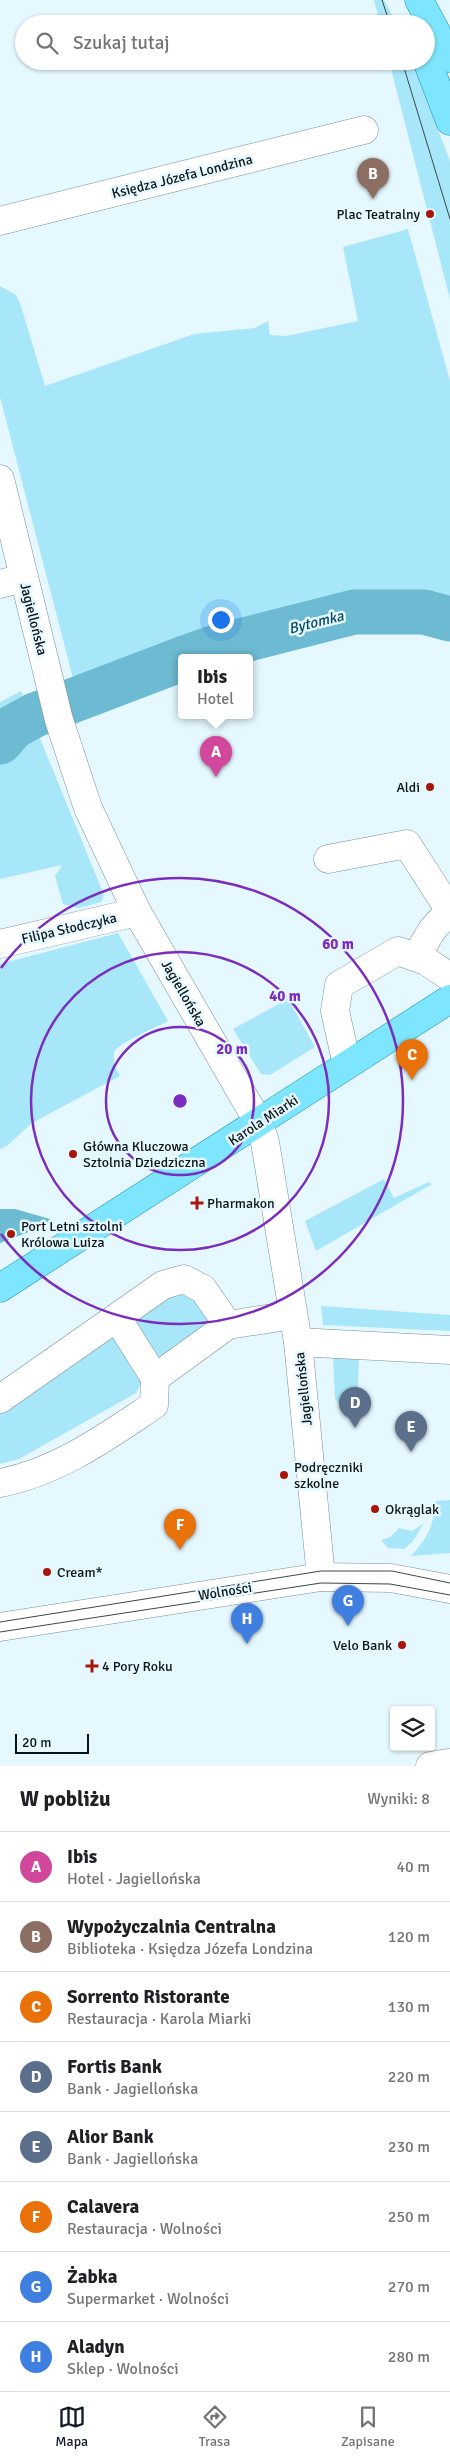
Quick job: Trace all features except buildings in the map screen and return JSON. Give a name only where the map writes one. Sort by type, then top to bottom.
[{"type":"main road","points":[[407,0],[411,15]]},
{"type":"main road","points":[[419,0],[427,15]]},
{"type":"main road","points":[[435,30],[450,58]]},
{"type":"main road","points":[[431,70],[450,121]]},
{"type":"main road","name":"Karola Miarki","points":[[0,1288],[450,999]]},
{"type":"street","name":"Księdza Józefa Londzina","points":[[0,221],[364,130]]},
{"type":"street","name":"Jagiellońska","points":[[0,479],[12,581],[52,689],[61,728],[88,808],[137,912],[259,1122],[265,1142],[298,1342],[321,1577]]},
{"type":"street","points":[[328,860],[407,844],[450,911],[432,930],[416,957]]},
{"type":"street","name":"Filipa Słodczyka","points":[[0,944],[137,912]]},
{"type":"street","points":[[347,1065],[335,1011],[340,985],[398,951],[416,957],[450,977]]},
{"type":"street","points":[[0,1400],[163,1285],[184,1279],[203,1289],[228,1324]]},
{"type":"street","points":[[155,1378],[228,1324],[294,1315]]},
{"type":"street","points":[[0,1483],[20,1479],[81,1453],[154,1405],[155,1378],[117,1318]]},
{"type":"street","points":[[298,1342],[450,1350]]},
{"type":"street","name":"Wolności","points":[[0,1627],[321,1577],[391,1578],[450,1589]]},
{"type":"shaded area","points":[[374,0],[384,0],[392,15],[378,15]]},
{"type":"shaded area","points":[[391,70],[415,70],[450,161],[450,299]]},
{"type":"shaded area","points":[[408,229],[450,381],[450,608],[428,603],[346,605],[212,639],[75,686],[0,397],[0,286],[16,295],[21,306],[45,386],[194,334],[255,328],[268,321],[270,335],[286,336],[358,321],[343,247]]},
{"type":"shaded area","points":[[21,691],[26,703],[0,724],[0,702]]},
{"type":"shaded area","points":[[37,731],[104,895],[101,902],[78,908],[63,904],[55,876],[62,865],[0,879],[0,764],[31,732]]},
{"type":"shaded area","points":[[118,933],[168,1021],[132,1039],[114,1051],[114,1064],[120,1076],[32,1123],[7,1146],[0,1149],[0,964]]},
{"type":"shaded area","points":[[288,999],[315,1047],[270,1075],[261,1074],[233,1029]]},
{"type":"shaded area","points":[[384,1179],[394,1198],[429,1182],[432,1184],[316,1251],[305,1221]]},
{"type":"shaded area","name":"Port Letni sztolni Królowa Luiza","points":[[0,1209],[15,1209],[50,1219],[45,1226],[0,1243]]},
{"type":"shaded area","points":[[180,1287],[218,1315],[162,1366],[137,1334],[137,1318]]},
{"type":"shaded area","points":[[321,1306],[450,1315],[450,1331],[323,1325]]},
{"type":"shaded area","points":[[115,1326],[142,1381],[136,1393],[19,1459],[0,1464],[0,1405]]},
{"type":"shaded area","points":[[333,1357],[359,1358],[357,1404],[338,1403],[335,1398]]},
{"type":"shaded area","points":[[450,1500],[450,1553],[411,1556],[429,1531],[434,1517],[435,1501]]},
{"type":"shaded area","points":[[424,1523],[413,1541],[404,1549],[388,1548],[381,1540],[390,1537],[399,1528],[412,1531]]},
{"type":"waterway","name":"Bytomka","points":[[196,654],[354,612],[424,612],[450,619]]},
{"type":"waterway","name":"Bytomka","points":[[0,742],[13,727],[35,715],[178,661]]},
{"type":"tram line","points":[[382,0],[387,15]]},
{"type":"tram line","points":[[405,70],[450,219]]},
{"type":"tram line","points":[[0,1622],[321,1571],[392,1571],[450,1583]]},
{"type":"tram line","points":[[0,1632],[321,1583],[390,1584],[450,1595]]},
{"type":"place","name":"Wypożyczalnia Centralna","points":[[373,199]]},
{"type":"place","name":"Plac Teatralny","points":[[430,214]]},
{"type":"place","name":"Ibis","points":[[216,777]]},
{"type":"place","name":"Aldi","points":[[430,787]]},
{"type":"place","name":"Sorrento Ristorante","points":[[412,1080]]},
{"type":"place","name":"Główna Kluczowa Sztolnia Dziedziczna","points":[[73,1154]]},
{"type":"place","name":"Pharmakon","points":[[197,1203]]},
{"type":"place","name":"Port Letni sztolni Królowa Luiza","points":[[11,1234]]},
{"type":"place","name":"Fortis Bank","points":[[355,1428]]},
{"type":"place","name":"Alior Bank","points":[[411,1452]]},
{"type":"place","name":"Podręczniki szkolne","points":[[284,1475]]},
{"type":"place","name":"Okrąglak","points":[[375,1509]]},
{"type":"place","name":"Calavera","points":[[180,1550]]},
{"type":"place","name":"Cream*","points":[[47,1572]]},
{"type":"place","name":"Żabka","points":[[348,1626]]},
{"type":"place","name":"Aladyn","points":[[247,1644]]},
{"type":"place","name":"Velo Bank","points":[[402,1645]]},
{"type":"place","name":"4 Pory Roku","points":[[92,1666]]}]
